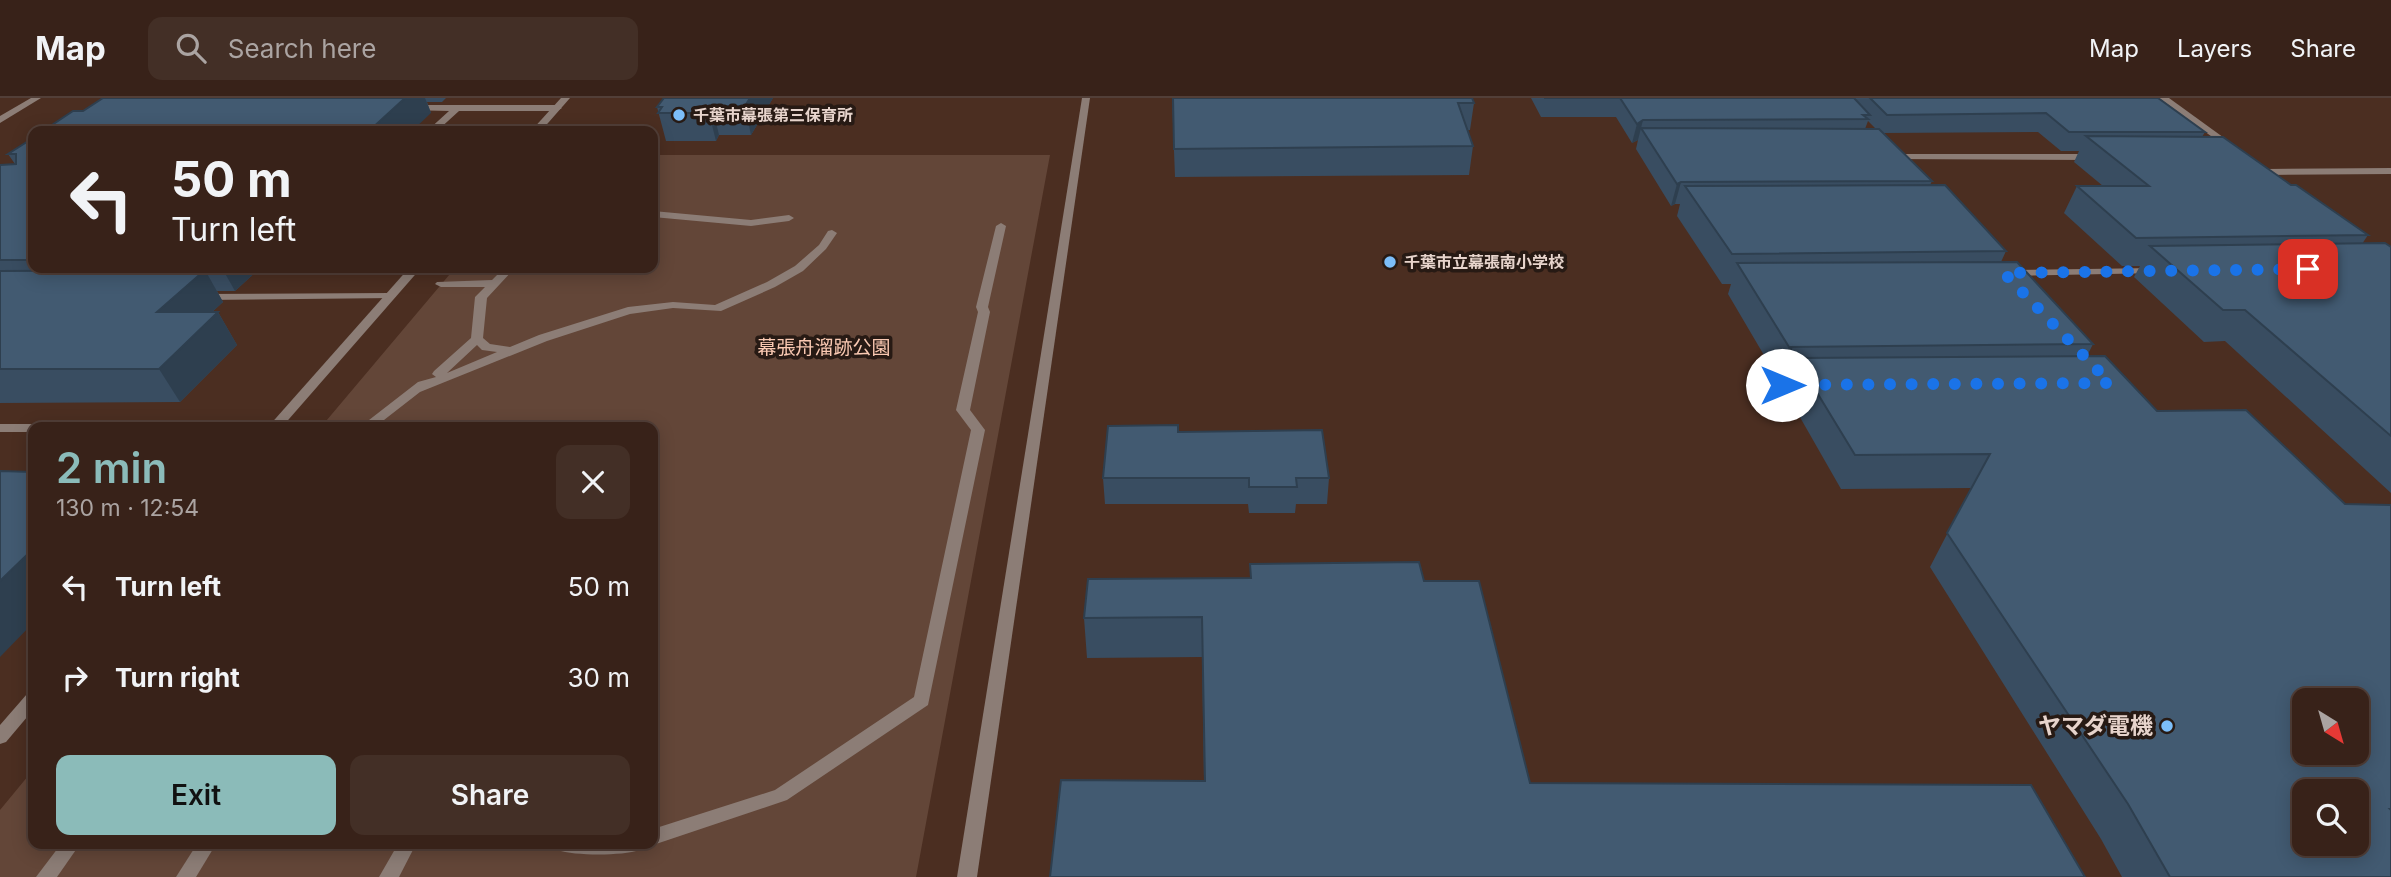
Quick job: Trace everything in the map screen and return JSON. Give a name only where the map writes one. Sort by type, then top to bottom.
[{"type":"street","points":[[0,120],[37,98]]},
{"type":"street","points":[[541,126],[566,98]]},
{"type":"street","points":[[967,877],[1086,98]]},
{"type":"street","points":[[2163,98],[2246,157],[2232,157]]},
{"type":"street","points":[[403,108],[557,108]]},
{"type":"street","points":[[437,126],[457,108]]},
{"type":"street","points":[[1894,157],[2110,157]]},
{"type":"street","points":[[2256,164],[2278,180]]},
{"type":"street","points":[[2266,172],[2391,171]]},
{"type":"street","points":[[658,214],[751,223],[789,219]]},
{"type":"street","points":[[658,835],[781,795],[922,700],[978,430],[963,410],[984,313],[982,307],[1001,226]]},
{"type":"street","points":[[415,390],[511,351],[628,311],[673,305],[717,309],[799,270],[822,250],[832,233]]},
{"type":"street","points":[[1995,263],[2018,287]]},
{"type":"street","points":[[2004,273],[2170,270]]},
{"type":"street","points":[[279,422],[411,273]]},
{"type":"street","points":[[373,422],[452,364],[477,339],[478,306],[481,297],[504,273]]},
{"type":"street","points":[[441,284],[492,283]]},
{"type":"street","points":[[195,297],[390,296]]},
{"type":"street","points":[[477,339],[486,347],[511,351]]},
{"type":"street","points":[[0,428],[28,428]]},
{"type":"street","points":[[0,737],[28,705]]},
{"type":"street","points":[[46,877],[67,849]]},
{"type":"street","points":[[186,877],[204,849]]},
{"type":"street","points":[[389,877],[404,849]]},
{"type":"green space","name":"幕張舟溜跡公園","points":[[658,155],[1050,155],[916,877],[0,877],[0,810],[28,776],[28,849],[658,849],[658,422],[325,422],[451,273],[658,273]]},
{"type":"building","points":[[103,98],[405,98],[374,126],[50,126],[73,111],[83,111]]},
{"type":"building","points":[[664,98],[750,98],[745,106],[712,106],[709,113],[658,113],[662,107],[657,107]]},
{"type":"building","points":[[1173,98],[1472,98],[1474,103],[1458,103],[1473,146],[1174,149]]},
{"type":"building","points":[[1620,98],[1854,98],[1870,115],[1863,115],[1868,119],[1643,120],[1637,124]]},
{"type":"building","points":[[1870,98],[2158,98],[2205,132],[2069,132],[2046,113],[1887,115]]},
{"type":"building","points":[[1641,128],[1879,129],[1932,181],[1677,184]]},
{"type":"building","points":[[2086,136],[2223,137],[2368,235],[2136,238],[2077,186],[2149,186]]},
{"type":"building","points":[[28,141],[28,260],[0,260],[0,165],[16,164],[16,154],[8,154]]},
{"type":"building","points":[[1945,185],[2006,251],[1732,254],[1685,186]]},
{"type":"building","points":[[2385,243],[2391,247],[2391,436],[2245,310],[2223,310],[2150,246]]},
{"type":"building","points":[[2017,262],[2093,344],[1789,347],[1737,263]]},
{"type":"building","points":[[0,271],[202,273],[157,312],[218,312],[159,369],[0,369]]},
{"type":"building","points":[[2105,356],[2157,411],[2246,410],[2345,504],[2391,505],[2391,877],[2170,877],[2128,804],[1947,533],[1990,454],[1855,455],[1796,358]]},
{"type":"building","points":[[1178,425],[1178,432],[1322,430],[1329,478],[1296,478],[1297,487],[1249,487],[1249,478],[1103,478],[1108,426]]},
{"type":"building","points":[[0,471],[28,472],[28,554],[0,581]]},
{"type":"building","points":[[1419,562],[1424,581],[1479,581],[1530,783],[2031,785],[2085,877],[1050,877],[1061,780],[1205,781],[1202,617],[1084,618],[1088,579],[1251,578],[1250,564]]},
{"type":"place","name":"千葉市幕張第三保育所","points":[[679,115]]},
{"type":"place","name":"千葉市立幕張南小学校","points":[[1390,262]]},
{"type":"place","name":"ヤマダ電機","points":[[2167,726]]},
{"type":"route","points":[[1782,385],[2110,383],[2004,273],[2308,269]]}]
